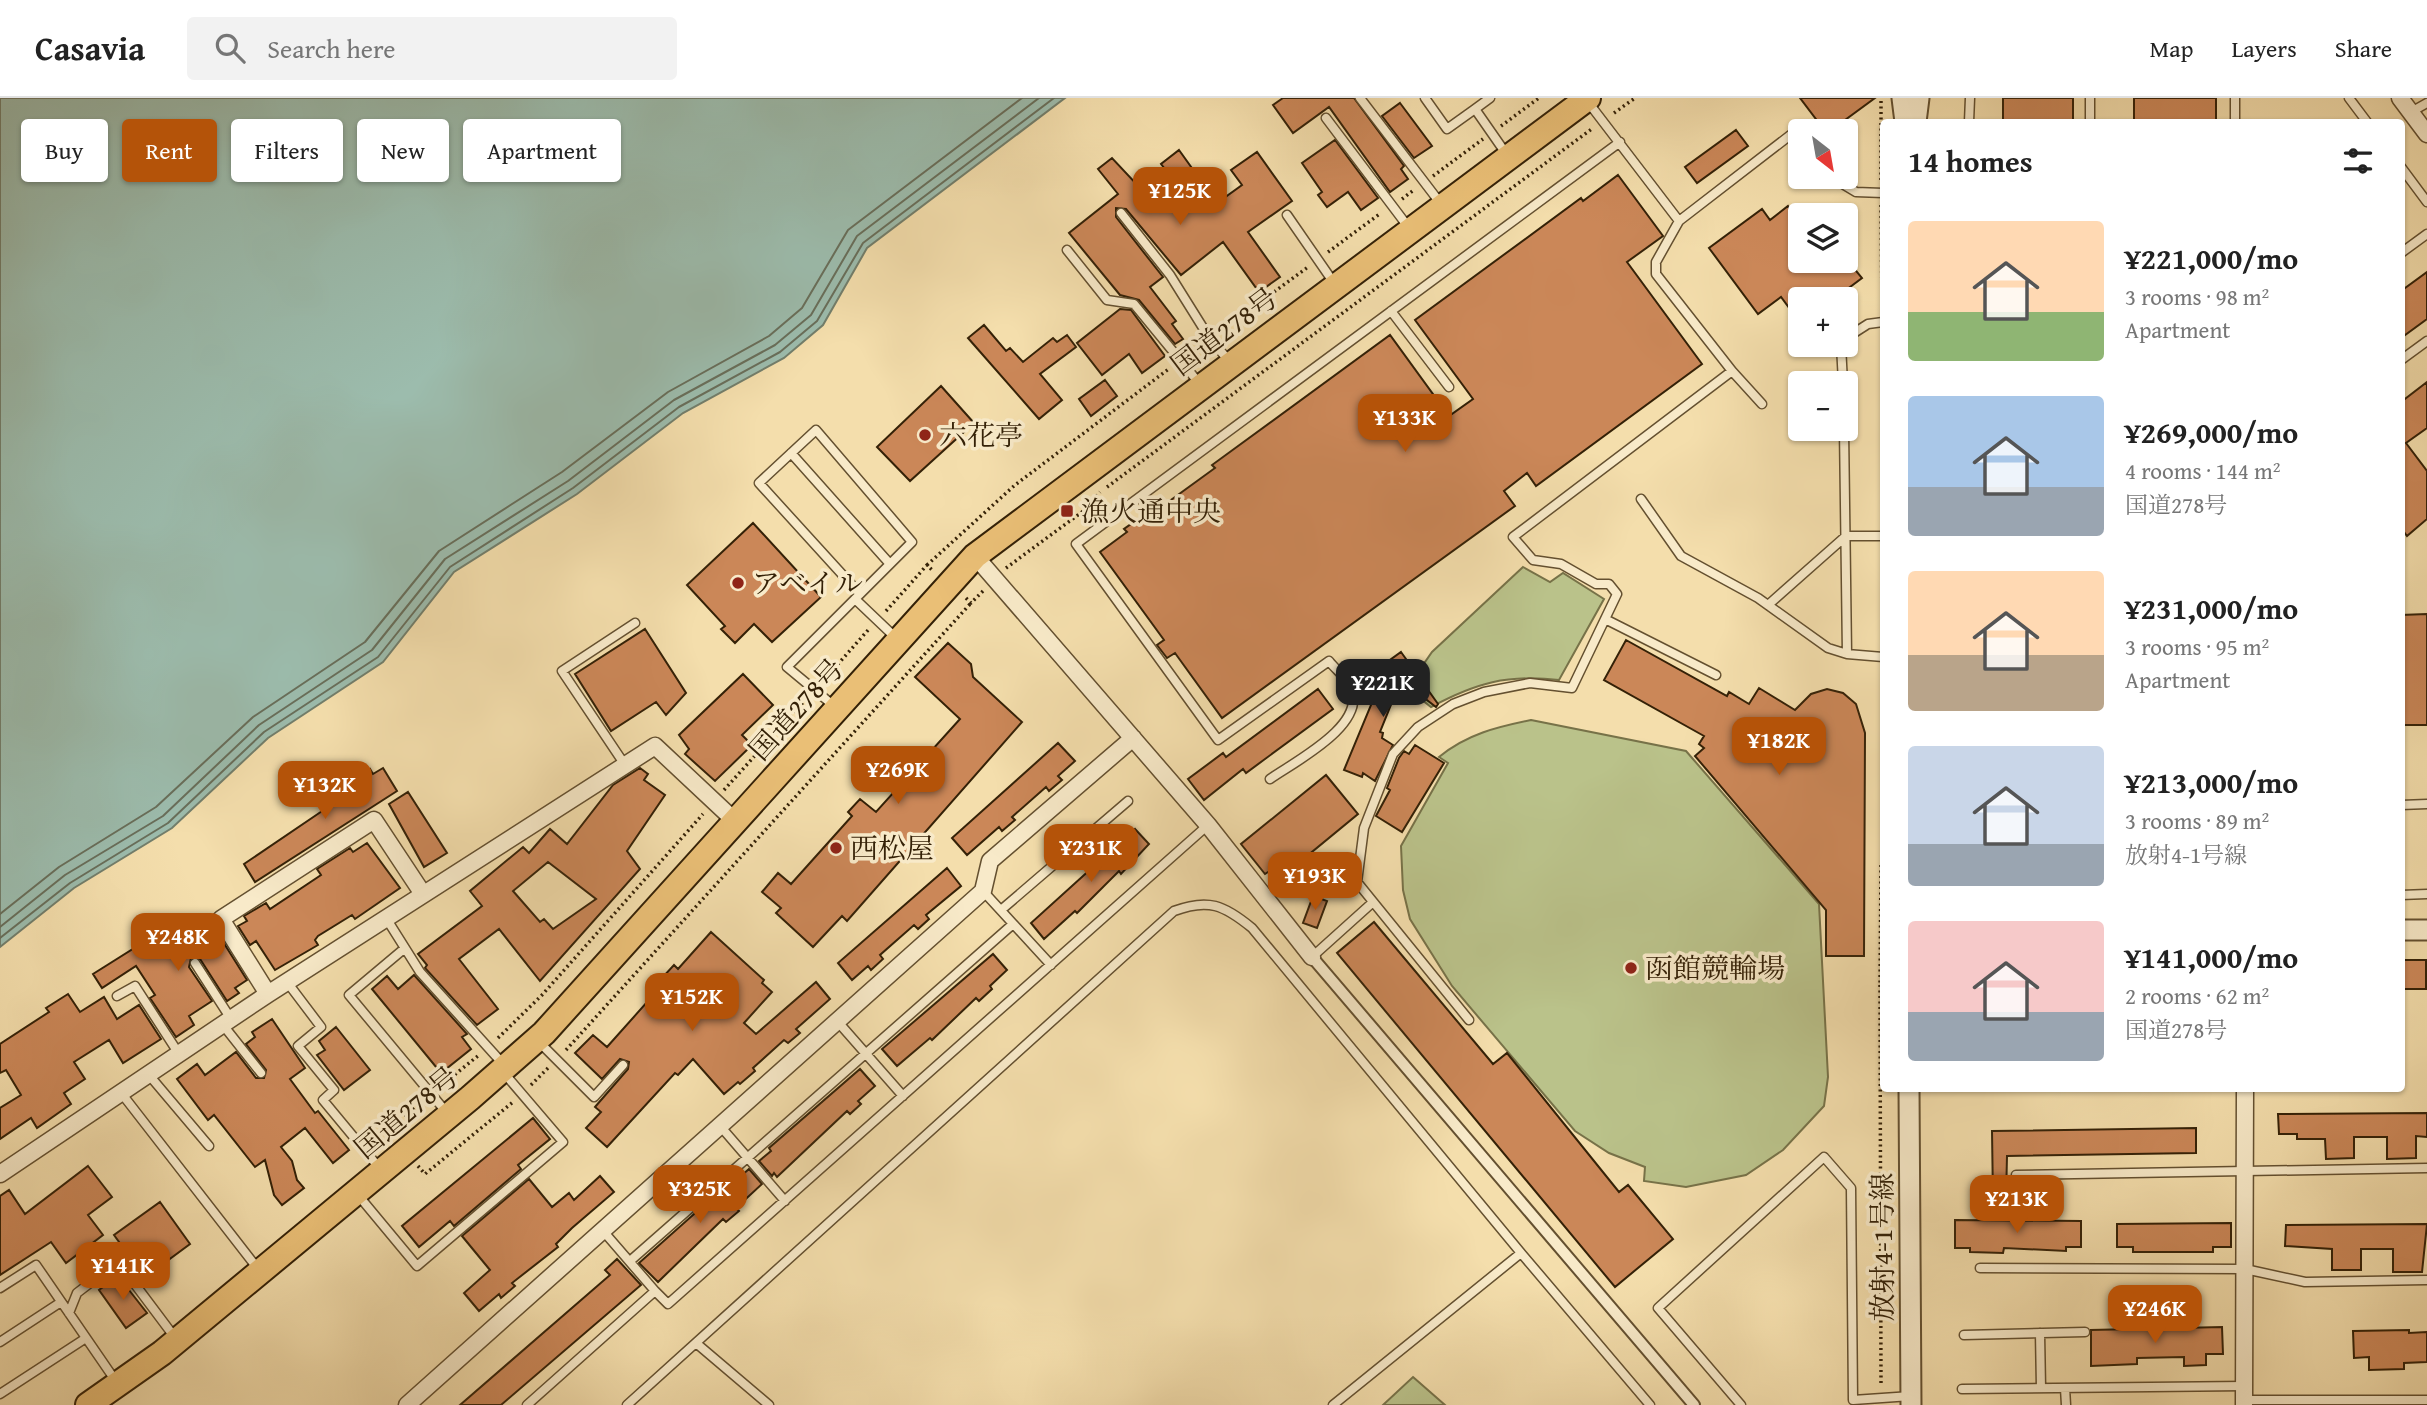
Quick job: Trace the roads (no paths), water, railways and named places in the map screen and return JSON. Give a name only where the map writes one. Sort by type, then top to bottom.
[{"type":"highway","name":"国道278号","points":[[88,1405],[177,1341],[449,1116],[536,1040],[975,556],[1587,99]]},
{"type":"street","points":[[1902,98],[1905,119]]},
{"type":"street","points":[[1916,119],[1919,98]]},
{"type":"street","points":[[2400,98],[2427,134]]},
{"type":"street","points":[[975,556],[1208,825],[1312,957],[1694,1405]]},
{"type":"street","points":[[407,1405],[983,891],[990,862],[1133,738]]},
{"type":"street","points":[[0,1174],[268,994],[655,746],[735,821]]},
{"type":"street","points":[[268,994],[221,919],[374,820],[423,894]]},
{"type":"street","points":[[2405,930],[2427,930]]},
{"type":"street","name":"放射4-1号線","points":[[1909,1092],[1911,1401]]},
{"type":"street","points":[[2244,1397],[2245,1092]]},
{"type":"lane","points":[[1360,98],[1443,206]]},
{"type":"lane","points":[[1425,98],[1447,129],[1490,98]]},
{"type":"lane","points":[[1969,98],[1969,119]]},
{"type":"lane","points":[[2090,98],[2091,119]]},
{"type":"lane","points":[[2235,98],[2235,119]]},
{"type":"lane","points":[[2349,98],[2365,119]]},
{"type":"lane","points":[[1587,99],[1678,220]]},
{"type":"lane","points":[[2411,112],[2427,103]]},
{"type":"lane","points":[[1475,109],[1509,157]]},
{"type":"lane","points":[[1326,118],[1410,230]]},
{"type":"lane","points":[[1762,404],[1732,371],[1656,274],[1656,262],[1678,220],[1788,137]]},
{"type":"lane","points":[[1270,779],[1341,731],[1354,702],[1351,687],[1329,661],[1218,740],[1076,544],[1620,142]]},
{"type":"lane","points":[[2405,172],[2427,202]]},
{"type":"lane","points":[[1851,189],[1856,192],[1880,193]]},
{"type":"lane","points":[[1122,213],[1170,275],[1210,339],[1231,363]]},
{"type":"lane","points":[[1287,215],[1336,285]]},
{"type":"lane","points":[[2405,250],[2427,234]]},
{"type":"lane","points":[[1067,250],[1107,300],[1134,304],[1201,385]]},
{"type":"lane","points":[[1391,312],[1449,387]]},
{"type":"lane","points":[[1858,330],[1868,324],[1880,322]]},
{"type":"lane","points":[[2405,357],[2427,341]]},
{"type":"lane","points":[[1469,1020],[1357,882],[1364,828],[1393,754],[1418,727],[1452,704],[1483,692],[1530,683],[1572,688],[1617,594],[1609,584],[1596,584],[1561,564],[1533,560],[1513,537],[1732,371]]},
{"type":"lane","points":[[837,708],[787,667],[857,597],[890,564],[912,542],[816,430],[759,483],[857,597],[877,621],[898,640]]},
{"type":"lane","points":[[1844,441],[1847,654]]},
{"type":"lane","points":[[791,453],[890,564]]},
{"type":"lane","points":[[1641,499],[1681,555],[1768,605],[1828,648],[1847,654],[1880,657]]},
{"type":"lane","points":[[1768,605],[1846,536],[1880,536]]},
{"type":"lane","points":[[1605,620],[1716,675]]},
{"type":"lane","points":[[625,765],[562,671],[635,623]]},
{"type":"lane","points":[[1001,910],[1128,801]]},
{"type":"lane","points":[[2405,805],[2427,804]]},
{"type":"lane","points":[[604,1232],[668,1304],[1208,825]]},
{"type":"lane","points":[[983,891],[1051,965]]},
{"type":"lane","points":[[2405,895],[2427,894]]},
{"type":"lane","points":[[626,1405],[1174,911],[1197,902],[1230,910],[1252,928],[1650,1405]]},
{"type":"lane","points":[[1312,957],[1372,903]]},
{"type":"lane","points":[[356,1192],[417,1266],[563,1142],[487,1048],[420,972],[386,918]]},
{"type":"lane","points":[[630,1261],[864,1052],[1013,924]]},
{"type":"lane","points":[[405,948],[349,995],[449,1116]]},
{"type":"lane","points":[[195,963],[227,1022],[261,1073]]},
{"type":"lane","points":[[287,982],[321,1027],[298,1045],[334,1090],[323,1100],[381,1171]]},
{"type":"lane","points":[[117,996],[135,986],[179,1055]]},
{"type":"lane","points":[[838,1022],[903,1096]]},
{"type":"lane","points":[[536,1040],[594,1097],[623,1065]]},
{"type":"lane","points":[[149,1075],[209,1146]]},
{"type":"lane","points":[[122,1094],[260,1272]]},
{"type":"lane","points":[[721,1127],[785,1200]]},
{"type":"lane","points":[[1741,1405],[1658,1308],[1824,1157],[1851,1188],[1853,1403],[1881,1398],[1911,1401]]},
{"type":"lane","points":[[2016,1175],[2427,1168]]},
{"type":"lane","points":[[1333,1405],[1521,1253]]},
{"type":"lane","points":[[0,1288],[36,1265],[118,1384]]},
{"type":"lane","points":[[69,1314],[77,1293],[111,1267],[125,1271],[177,1341]]},
{"type":"lane","points":[[1980,1268],[2245,1269],[2305,1282],[2427,1280]]},
{"type":"lane","points":[[527,1405],[655,1291]]},
{"type":"lane","points":[[0,1342],[61,1302]]},
{"type":"lane","points":[[1964,1335],[2085,1332]]},
{"type":"lane","points":[[2040,1333],[2041,1388]]},
{"type":"lane","points":[[0,1394],[86,1338]]},
{"type":"lane","points":[[696,1343],[769,1405]]},
{"type":"lane","points":[[2065,1388],[2066,1405]]},
{"type":"lane","points":[[1962,1389],[2065,1388],[2244,1397],[2427,1400]]},
{"type":"water","points":[[0,98],[1065,98],[867,248],[823,325],[784,358],[683,413],[577,494],[454,572],[383,662],[268,738],[172,828],[74,888],[0,947]]},
{"type":"place","name":"六花亭","points":[[925,435]]},
{"type":"place","name":"漁火通中央","points":[[1067,511]]},
{"type":"place","name":"アベイル","points":[[738,583]]},
{"type":"place","name":"西松屋","points":[[836,848]]},
{"type":"place","name":"函館競輪場","points":[[1631,968]]}]
